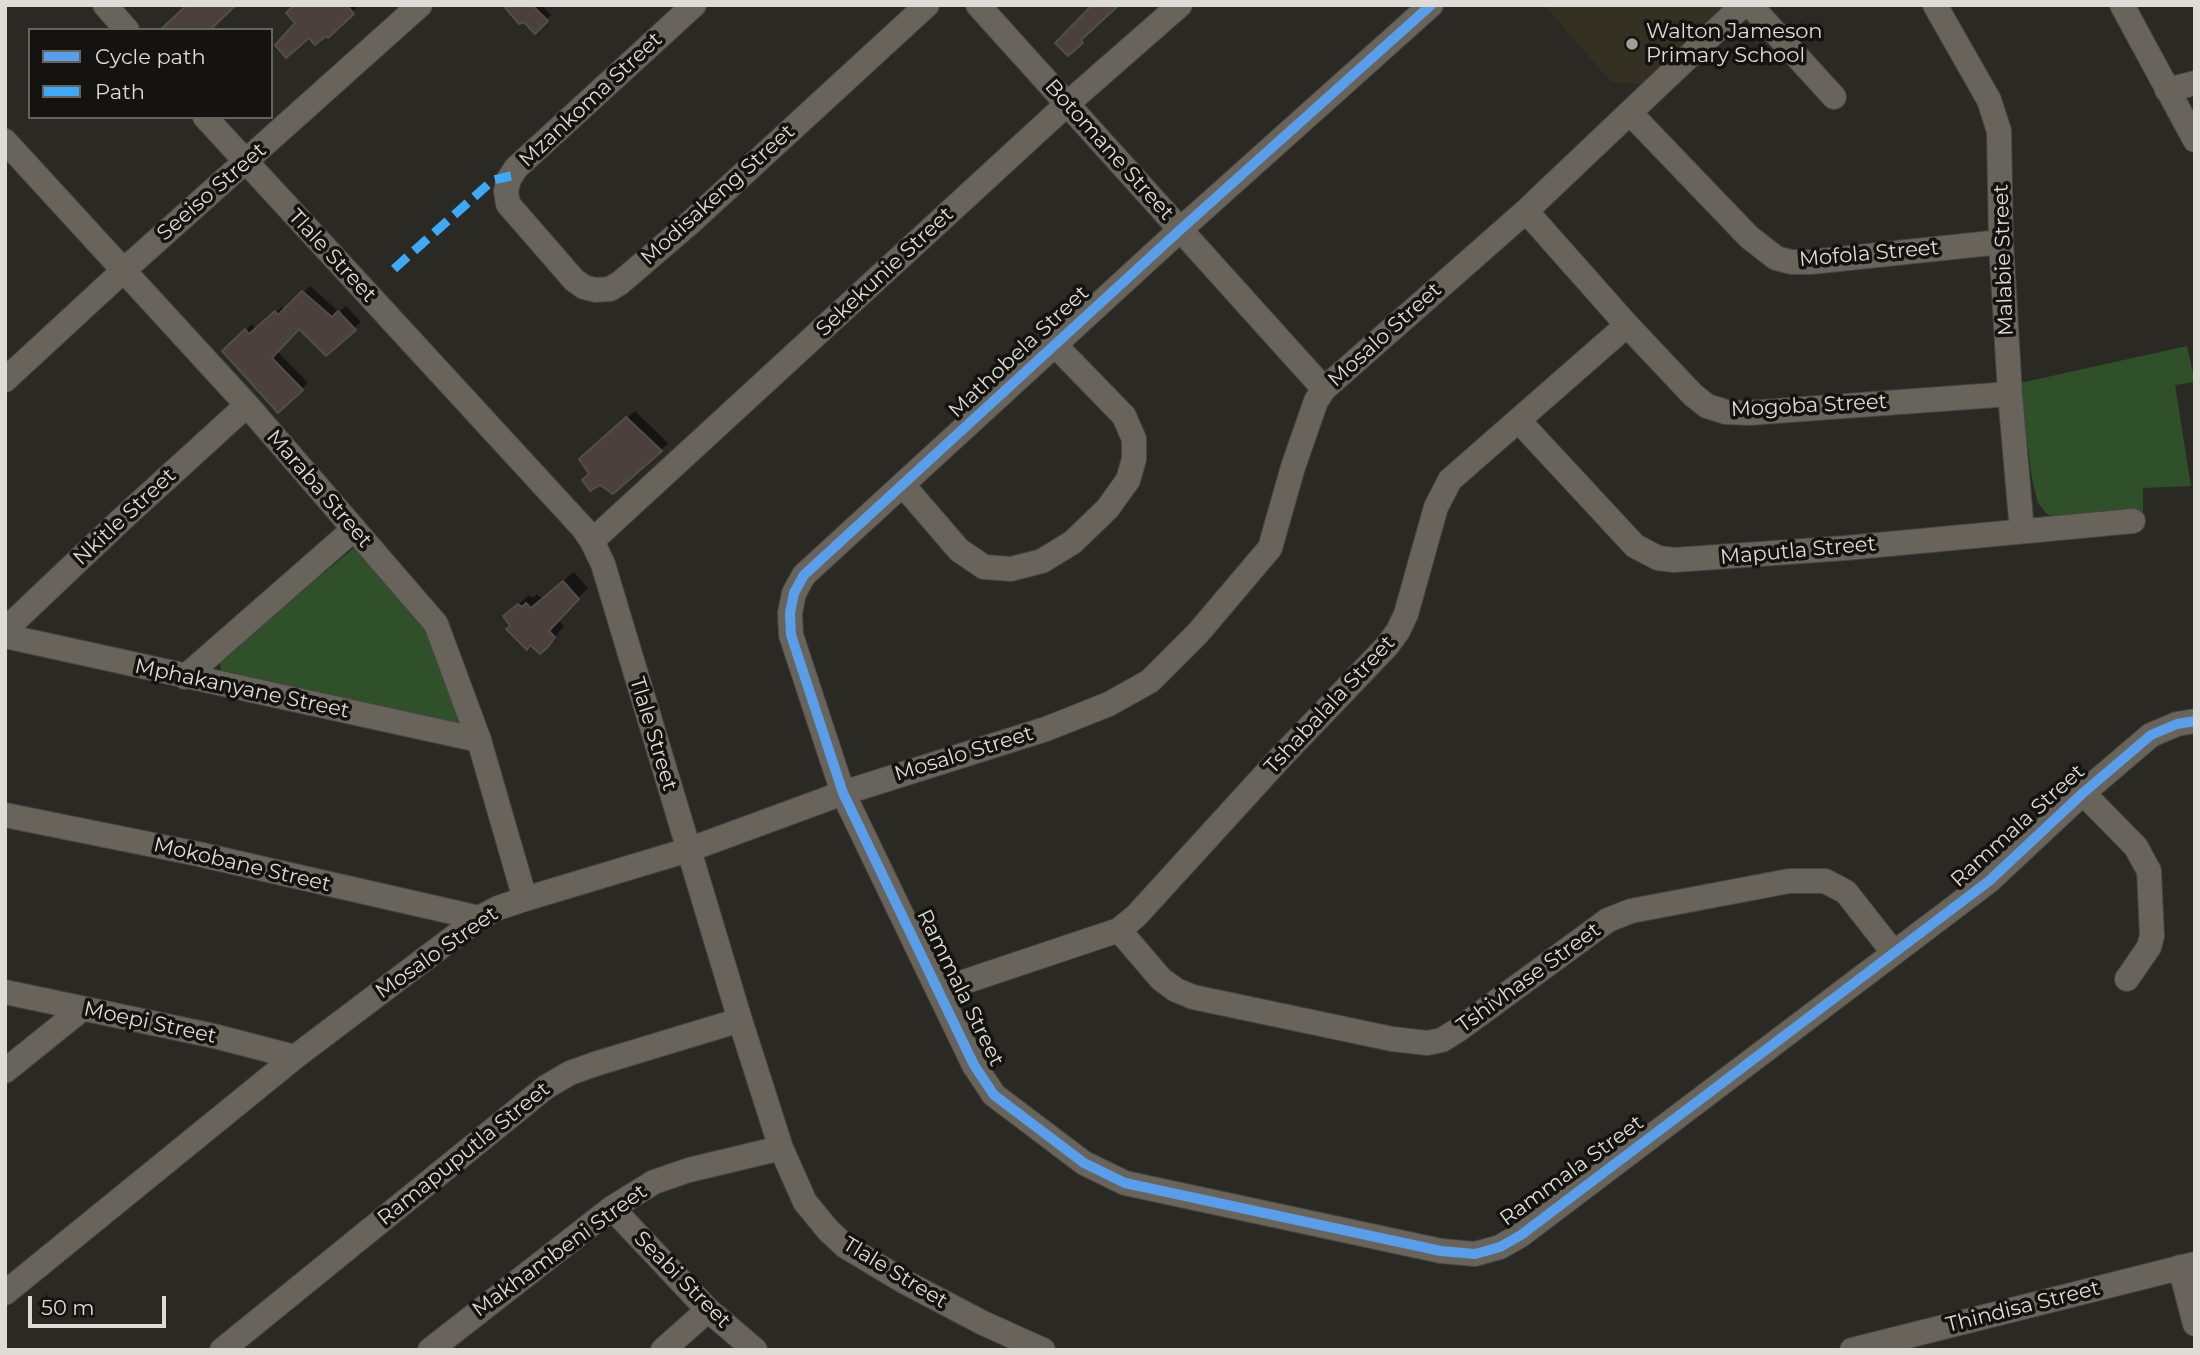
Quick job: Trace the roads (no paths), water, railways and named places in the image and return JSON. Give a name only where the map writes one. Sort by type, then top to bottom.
[{"type":"street","points":[[105,5],[125,28]]},
{"type":"street","name":"Seeiso Street","points":[[5,380],[420,5]]},
{"type":"street","name":"Mzankoma Street","points":[[508,204],[506,191],[516,168],[694,5]]},
{"type":"street","name":"Modisakeng Street","points":[[508,204],[574,280],[595,290],[610,289],[691,222],[927,5]]},
{"type":"street","name":"Botomane Street","points":[[978,5],[1324,389]]},
{"type":"street","name":"Sekekunie Street","points":[[592,541],[1067,104],[1180,5]]},
{"type":"street","name":"Mathobela Street","points":[[843,793],[791,635],[790,612],[794,593],[804,575],[1181,229],[1431,5]]},
{"type":"street","name":"Mosalo Street","points":[[5,1293],[295,1057],[479,918],[525,899],[688,850],[843,793],[1046,729],[1110,704],[1150,681],[1198,633],[1270,548],[1301,445],[1316,401],[1324,389],[1526,211],[1743,5]]},
{"type":"street","points":[[1749,5],[1834,97]]},
{"type":"street","name":"Malabie Street","points":[[1935,5],[1995,113],[2001,150],[2001,242],[2022,531]]},
{"type":"street","points":[[2122,5],[2195,140]]},
{"type":"street","points":[[2167,90],[2195,83]]},
{"type":"street","name":"Mofola Street","points":[[1630,113],[1749,237],[1776,258],[1791,262],[1811,262],[2001,242]]},
{"type":"street","name":"Tlale Street","points":[[207,119],[583,528],[592,541],[603,565],[781,1148],[805,1202],[845,1246],[949,1306],[1043,1350]]},
{"type":"street","name":"Maraba Street","points":[[5,141],[247,405],[436,624],[479,740],[525,899]]},
{"type":"street","name":"Mogoba Street","points":[[1526,211],[1627,325],[1693,395],[1707,406],[1726,412],[1749,413],[2010,394]]},
{"type":"street","name":"Tshabalala Street","points":[[940,990],[1119,930],[1157,894],[1398,631],[1406,614],[1436,507],[1443,491],[1460,470],[1627,325]]},
{"type":"street","points":[[903,485],[959,550],[984,568],[1011,569],[1042,561],[1073,542],[1108,508],[1128,480],[1134,459],[1133,439],[1124,416],[1055,345]]},
{"type":"street","name":"Nkitle Street","points":[[5,630],[247,405]]},
{"type":"street","name":"Maputla Street","points":[[1519,421],[1635,546],[1658,558],[1674,560],[1846,548],[2133,521]]},
{"type":"street","points":[[185,677],[354,529]]},
{"type":"street","name":"Mphakanyane Street","points":[[5,636],[479,740]]},
{"type":"street","name":"Rammala Street","points":[[843,793],[979,1074],[994,1095],[1010,1109],[1097,1171],[1125,1183],[1460,1255],[1500,1247],[1521,1235],[1989,881],[2083,793],[2151,735],[2195,720]]},
{"type":"street","points":[[2083,793],[2136,847],[2149,871],[2152,936],[2149,947],[2127,979]]},
{"type":"street","name":"Mokobane Street","points":[[5,815],[198,854],[479,918]]},
{"type":"street","name":"Tshivhase Street","points":[[1119,930],[1161,979],[1176,990],[1193,997],[1392,1039],[1427,1043],[1442,1040],[1458,1030],[1608,920],[1644,909],[1789,881],[1825,881],[1846,892],[1893,952]]},
{"type":"street","name":"Moepi Street","points":[[5,992],[295,1057]]},
{"type":"street","points":[[5,1071],[82,1009]]},
{"type":"street","name":"Ramapuputla Street","points":[[222,1350],[546,1087],[570,1073],[595,1064],[740,1020]]},
{"type":"street","name":"Makhambeni Street","points":[[430,1350],[612,1208],[654,1182],[689,1170],[781,1148]]},
{"type":"street","name":"Seabi Street","points":[[612,1208],[708,1310],[755,1350]]},
{"type":"street","points":[[2188,1265],[2195,1324]]},
{"type":"street","name":"Thindisa Street","points":[[1852,1350],[2188,1265]]},
{"type":"street","points":[[663,1350],[708,1310]]},
{"type":"place","name":"Walton Jameson Primary School","points":[[1632,44]]}]
